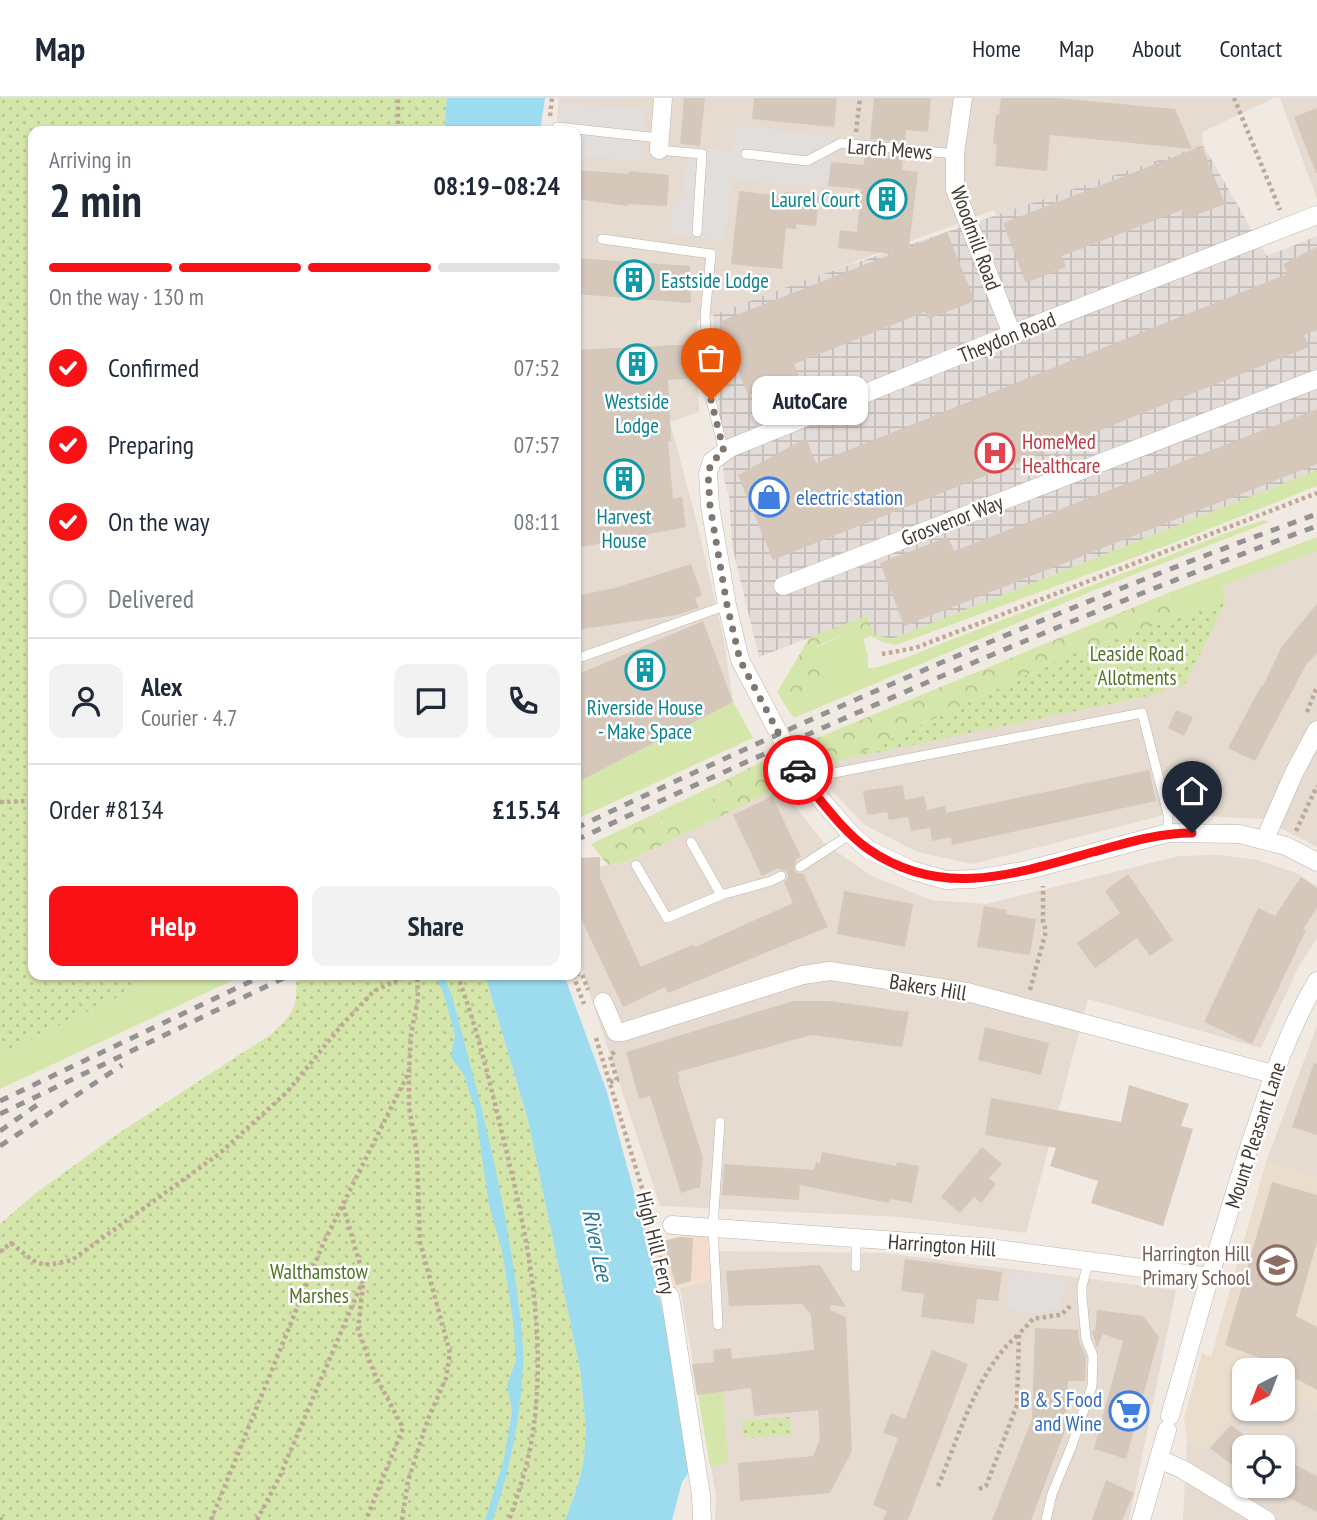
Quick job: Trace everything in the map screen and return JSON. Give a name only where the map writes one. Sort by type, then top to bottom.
[{"type":"street","points":[[659,144],[663,98]]},
{"type":"street","name":"Woodmill Road","points":[[963,98],[955,154],[955,189],[1012,334]]},
{"type":"street","name":"Theydon Road","points":[[724,452],[1012,334],[1317,215]]},
{"type":"street","name":"Grosvenor Way","points":[[783,586],[1317,379]]},
{"type":"street","points":[[724,452],[712,461],[708,473],[710,506],[727,605],[740,660],[803,779],[851,834],[869,850],[911,870],[946,880],[975,879],[1039,867],[1168,833],[1240,834],[1288,847],[1317,862]]},
{"type":"street","points":[[1265,839],[1294,773],[1317,730]]},
{"type":"street","name":"Bakers Hill","points":[[616,1032],[803,975],[830,971],[967,992],[1273,1074]]},
{"type":"street","name":"Mount Pleasant Lane","points":[[1141,1520],[1210,1277],[1273,1074],[1297,1017],[1317,981]]},
{"type":"street","points":[[603,1002],[616,1032]]},
{"type":"street","name":"Harrington Hill","points":[[672,1225],[982,1247],[1210,1277]]},
{"type":"street","name":"High Hill Ferry","points":[[670,1296],[701,1495],[702,1520]]},
{"type":"street","points":[[1159,1459],[1182,1469],[1266,1520]]},
{"type":"lane","points":[[581,131],[702,154],[697,232]]},
{"type":"lane","name":"Larch Mews","points":[[746,154],[807,161],[841,143],[955,154]]},
{"type":"lane","points":[[602,239],[711,254],[705,316],[711,400],[724,452]]},
{"type":"lane","points":[[581,657],[727,605]]},
{"type":"lane","points":[[803,779],[1142,713],[1168,814],[1168,833]]},
{"type":"lane","points":[[800,867],[851,834]]},
{"type":"lane","points":[[691,842],[721,895]]},
{"type":"lane","points":[[636,865],[667,918],[721,895],[781,876]]},
{"type":"lane","points":[[718,1325],[713,1227],[720,1122]]},
{"type":"lane","points":[[856,1238],[856,1267]]},
{"type":"lane","points":[[1046,1520],[1056,1480],[1072,1445],[1092,1386],[1093,1356],[1086,1339],[1082,1297],[1089,1260]]},
{"type":"path","points":[[398,98],[398,126]]},
{"type":"path","points":[[855,144],[860,98]]},
{"type":"path","points":[[1234,98],[1287,227]]},
{"type":"path","points":[[882,654],[915,648],[1317,493]]},
{"type":"path","points":[[1288,847],[1317,786]]},
{"type":"path","points":[[0,803],[28,801]]},
{"type":"path","points":[[1035,966],[1044,945],[1046,931],[1043,921],[1044,889],[1039,867]]},
{"type":"path","points":[[0,1252],[11,1243],[37,1264],[49,1266],[72,1260],[219,1154],[287,1092],[341,1026],[374,991],[398,980]]},
{"type":"path","points":[[402,1520],[408,1481],[428,1419],[446,1378],[450,1353],[420,1242],[417,1153],[409,1107],[411,1034],[418,999],[417,980]]},
{"type":"path","points":[[459,980],[481,1048],[514,1180],[535,1306],[538,1342],[535,1413],[529,1452],[509,1520]]},
{"type":"path","points":[[575,980],[586,1011]]},
{"type":"path","points":[[610,1082],[617,1080],[610,1056],[616,1049],[616,1032]]},
{"type":"path","name":"High Hill Ferry","points":[[595,1036],[647,1203],[670,1296]]},
{"type":"path","points":[[211,1520],[323,1244],[409,1072]]},
{"type":"path","points":[[343,1205],[364,1278],[358,1329],[370,1364],[403,1428],[366,1520]]},
{"type":"path","points":[[257,1520],[279,1478],[364,1278]]},
{"type":"path","points":[[938,1486],[985,1375],[1008,1343],[1035,1315],[1040,1319],[1048,1315],[1061,1315],[1082,1297]]},
{"type":"path","points":[[979,1489],[986,1486],[1017,1405],[1019,1334]]},
{"type":"shaded area","points":[[559,98],[1274,98],[1202,132],[1203,145],[1000,224],[994,210],[697,321],[699,412],[670,422],[724,640],[733,702],[581,780],[581,126],[556,126]]},
{"type":"shaded area","points":[[1280,98],[1317,98],[1317,199]]},
{"type":"shaded area","points":[[560,103],[645,110],[640,161],[581,155],[581,126],[557,126]]},
{"type":"shaded area","points":[[737,125],[833,137],[828,188],[731,179],[725,241],[670,234],[674,197],[683,197],[688,146],[733,151]]},
{"type":"shaded area","points":[[1203,145],[1267,256],[1317,236],[1317,470],[892,639],[874,635],[867,616],[759,657],[732,545],[729,496],[724,479],[713,315],[814,277]]},
{"type":"shaded area","points":[[1317,551],[1317,847],[1263,819],[1168,814],[973,864],[917,852],[865,825],[833,792],[816,766],[851,758],[1067,656],[1226,600],[1220,586]]},
{"type":"shaded area","points":[[780,787],[824,843],[872,876],[931,900],[986,904],[1179,856],[1219,855],[1257,860],[1296,873],[1317,886],[1317,938],[1299,966],[1261,1048],[1088,999],[1026,1233],[902,1217],[660,1206],[581,967],[581,870],[629,861]]},
{"type":"shaded area","points":[[1317,1026],[1317,1178],[1266,1162]]},
{"type":"shaded area","name":"Harrington Hill Primary School","points":[[1266,1162],[1317,1178],[1317,1410],[1295,1398],[1295,1358],[1232,1358],[1232,1414],[1203,1451],[1187,1441],[1184,1419],[1202,1353],[1211,1357]]},
{"type":"shaded area","points":[[648,1221],[655,1243],[688,1234],[708,1237],[711,1280],[659,1292],[643,1222]]},
{"type":"shaded area","points":[[709,1251],[885,1253],[1176,1290],[1129,1520],[715,1520],[716,1496],[680,1288],[710,1280]]},
{"type":"shaded area","points":[[1010,1271],[1065,1277],[1061,1310],[1048,1309],[1040,1315],[1007,1309]]},
{"type":"shaded area","points":[[1295,1398],[1317,1410],[1317,1520],[1183,1520],[1187,1441],[1203,1451],[1232,1414],[1232,1421],[1295,1421]]},
{"type":"green space","points":[[0,98],[447,98],[444,126],[28,126],[28,980],[145,980],[114,999],[0,1054]]},
{"type":"green space","points":[[1317,470],[1317,486],[1176,542],[896,645],[871,636],[863,639],[868,655],[868,668],[880,666],[1237,529],[1264,520],[1269,522],[1097,589],[794,718],[786,706],[808,695],[827,669],[817,647],[854,630],[872,630],[874,635],[892,639]]},
{"type":"green space","points":[[1317,537],[1317,551],[1221,586],[1226,601],[1173,619],[1168,593]]},
{"type":"green space","points":[[1168,593],[1173,619],[1067,656],[851,758],[816,766],[805,743]]},
{"type":"green space","name":"Leaside Road Allotments","points":[[1226,601],[1184,687],[1169,680],[1162,693],[851,758],[1067,656]]},
{"type":"green space","points":[[867,616],[872,630],[854,630],[817,646],[827,669],[826,681],[808,695],[786,706],[777,692],[810,637]]},
{"type":"green space","points":[[733,702],[753,738],[581,817],[581,780]]},
{"type":"green space","points":[[765,760],[780,787],[705,824],[703,807],[716,797],[727,779]]},
{"type":"green space","points":[[727,779],[716,797],[703,807],[705,824],[682,835],[676,825],[646,818]]},
{"type":"green space","points":[[0,805],[28,949],[28,980],[233,980],[0,1089]]},
{"type":"green space","points":[[665,816],[676,825],[682,835],[629,861],[608,865],[591,844],[646,818]]},
{"type":"green space","name":"Walthamstow Marshes","points":[[486,980],[528,1120],[580,1369],[586,1428],[584,1460],[565,1520],[0,1520],[0,1224],[36,1193],[119,1133],[270,1035],[283,1023],[294,1006],[296,982]]},
{"type":"green space","points":[[723,1392],[728,1463],[710,1466],[698,1395]]},
{"type":"green space","points":[[790,1417],[791,1435],[743,1438],[742,1421]]},
{"type":"water","points":[[447,98],[545,98],[541,126],[444,126]]},
{"type":"water","points":[[437,980],[445,980],[451,993],[479,1099],[510,1243],[523,1342],[517,1423],[505,1482],[493,1520],[485,1520],[504,1459],[512,1411],[507,1385],[516,1361],[513,1320],[502,1250],[489,1205],[475,1109],[464,1075],[451,1057],[455,1035]]},
{"type":"water","name":"River Lee","points":[[486,980],[566,980],[607,1092],[645,1233],[672,1352],[690,1471],[682,1482],[672,1520],[565,1520],[584,1460],[586,1428],[580,1369],[528,1120]]},
{"type":"building","points":[[684,98],[705,98],[700,146],[680,144]]},
{"type":"building","points":[[754,98],[837,98],[834,127],[752,119]]},
{"type":"building","points":[[874,98],[931,98],[928,132],[906,130],[905,142],[870,139]]},
{"type":"building","points":[[1001,98],[1057,98],[1175,109],[1192,149],[1050,135],[1047,171],[995,166],[997,145],[993,144],[996,114],[999,115]]},
{"type":"building","points":[[1317,108],[1317,173],[1316,173],[1294,117]]},
{"type":"building","points":[[1202,146],[1225,204],[1186,219],[1182,210],[1062,256],[1066,267],[1026,283],[1003,223]]},
{"type":"building","points":[[865,154],[903,156],[902,170],[918,172],[909,247],[947,232],[975,301],[928,319],[925,312],[794,364],[799,375],[748,395],[719,322],[892,254],[838,248],[840,230],[857,232],[861,189],[828,186],[831,162],[864,165]]},
{"type":"building","points":[[581,170],[669,175],[667,206],[628,206],[581,200]]},
{"type":"building","points":[[739,191],[784,196],[784,192],[819,196],[816,226],[796,224],[796,229],[786,228],[782,269],[731,264]]},
{"type":"building","points":[[1317,247],[1317,330],[1304,335],[1309,347],[773,560],[738,475],[806,438],[816,463],[1287,274],[1283,264]]},
{"type":"building","name":"Eastside Lodge","points":[[581,258],[690,266],[691,303],[581,294]]},
{"type":"building","points":[[697,344],[700,378],[668,380],[671,441],[668,441],[673,499],[682,497],[686,527],[581,547],[581,350]]},
{"type":"building","points":[[1317,409],[1317,464],[904,626],[880,563],[948,537],[954,551]]},
{"type":"building","points":[[691,564],[702,595],[695,598],[699,608],[677,615],[581,629],[581,595],[615,588]]},
{"type":"building","points":[[1317,604],[1317,653],[1306,665],[1255,761],[1228,748],[1282,646]]},
{"type":"building","points":[[703,621],[733,702],[581,780],[581,673]]},
{"type":"building","points":[[1176,710],[1193,717],[1184,736],[1168,728]]},
{"type":"building","points":[[1149,770],[1156,801],[952,845],[951,837],[932,841],[930,828],[911,831],[908,817],[889,820],[887,812],[867,815],[863,791],[903,785],[905,800],[924,796],[927,810],[945,806],[946,813]]},
{"type":"building","points":[[772,796],[801,857],[796,859],[794,870],[803,873],[828,927],[668,993],[665,987],[623,1007],[581,919],[581,858],[600,857],[600,878],[641,967],[692,945],[695,947],[793,903],[784,882],[788,877],[787,872],[778,868],[762,876],[733,815]]},
{"type":"building","points":[[1128,874],[1173,940],[1150,956],[1137,938],[1095,968],[1077,943],[1120,913],[1105,891]]},
{"type":"building","points":[[1301,877],[1317,888],[1317,908],[1303,929],[1306,930],[1252,1044],[1204,1022],[1258,908],[1275,916]]},
{"type":"building","points":[[844,891],[913,904],[905,947],[837,934]]},
{"type":"building","points":[[984,906],[1007,910],[1006,914],[1036,919],[1030,955],[977,947]]},
{"type":"building","points":[[793,1001],[828,1001],[909,1012],[902,1047],[811,1035],[678,1072],[703,1158],[700,1187],[681,1193],[650,1096],[639,1099],[626,1052]]},
{"type":"building","points":[[985,1027],[1049,1043],[1041,1075],[978,1060]]},
{"type":"building","points":[[1314,1063],[1317,1064],[1317,1135],[1292,1127]]},
{"type":"building","points":[[1129,1085],[1189,1104],[1181,1126],[1193,1129],[1163,1226],[1091,1203],[1098,1181],[1050,1166],[1056,1148],[985,1135],[991,1098],[1121,1122]]},
{"type":"building","points":[[982,1147],[1002,1164],[989,1178],[996,1184],[981,1203],[974,1197],[960,1213],[941,1197]]},
{"type":"building","points":[[822,1152],[896,1166],[897,1162],[919,1166],[912,1203],[890,1199],[889,1203],[800,1185],[799,1200],[722,1195],[724,1164],[814,1170],[816,1162],[820,1163]]},
{"type":"building","points":[[1272,1182],[1317,1195],[1317,1242],[1296,1316],[1317,1327],[1317,1390],[1295,1378],[1295,1358],[1259,1358],[1225,1345]]},
{"type":"building","points":[[680,1237],[693,1238],[691,1281],[676,1285],[663,1241]]},
{"type":"building","points":[[905,1259],[1002,1272],[998,1301],[977,1299],[974,1324],[921,1317],[924,1294],[901,1291]]},
{"type":"building","points":[[820,1265],[846,1307],[831,1305],[830,1310],[846,1317],[852,1451],[830,1493],[740,1501],[738,1463],[813,1456],[820,1439],[818,1410],[754,1416],[751,1388],[697,1395],[692,1364],[714,1362],[713,1350],[731,1348],[732,1359],[814,1350],[811,1314],[802,1304],[729,1306],[726,1271]]},
{"type":"building","points":[[1097,1310],[1143,1316],[1159,1337],[1126,1459],[1094,1449],[1123,1341],[1103,1334],[1097,1348],[1092,1331],[1095,1331]]},
{"type":"building","points":[[1035,1328],[1078,1330],[1079,1341],[1086,1357],[1085,1379],[1068,1381],[1066,1428],[1031,1520],[992,1520],[1032,1419]]},
{"type":"building","points":[[932,1350],[968,1364],[908,1520],[883,1520],[887,1511],[873,1505],[898,1438],[883,1433],[891,1413],[905,1419]]},
{"type":"building","points":[[1231,1425],[1244,1435],[1232,1435],[1232,1465],[1210,1448]]},
{"type":"building","points":[[1295,1465],[1317,1476],[1317,1512],[1289,1498],[1295,1498]]},
{"type":"building","points":[[1106,1480],[1134,1493],[1122,1520],[1092,1520]]},
{"type":"railway","points":[[581,826],[758,743],[943,662],[1129,585],[1317,514]]},
{"type":"railway","points":[[581,838],[759,756],[1036,636],[1317,526]]},
{"type":"railway","points":[[0,1101],[254,980]]},
{"type":"railway","points":[[0,1114],[280,980]]},
{"type":"railway","points":[[0,1146],[122,1065]]},
{"type":"railway","points":[[0,1131],[37,1105]]},
{"type":"way so far","points":[[711,400],[724,452],[712,461],[708,473],[710,506],[727,605],[740,660],[798,770]]},
{"type":"place","name":"Laurel Court","points":[[887,199]]},
{"type":"place","name":"Eastside Lodge","points":[[634,280]]},
{"type":"place","name":"Westside Lodge","points":[[637,364]]},
{"type":"place","name":"AutoCare","points":[[711,400]]},
{"type":"place","name":"HomeMed Healthcare","points":[[995,453]]},
{"type":"place","name":"Harvest House","points":[[624,479]]},
{"type":"place","name":"electric station","points":[[769,497]]},
{"type":"place","name":"Riverside House - Make Space","points":[[645,670]]},
{"type":"place","name":"Harrington Hill Primary School","points":[[1277,1265]]},
{"type":"place","name":"B & S Food and Wine","points":[[1129,1411]]},
{"type":"route","points":[[798,770],[851,834],[869,850],[911,870],[946,880],[975,879],[1028,870],[1168,833],[1192,833]]}]
